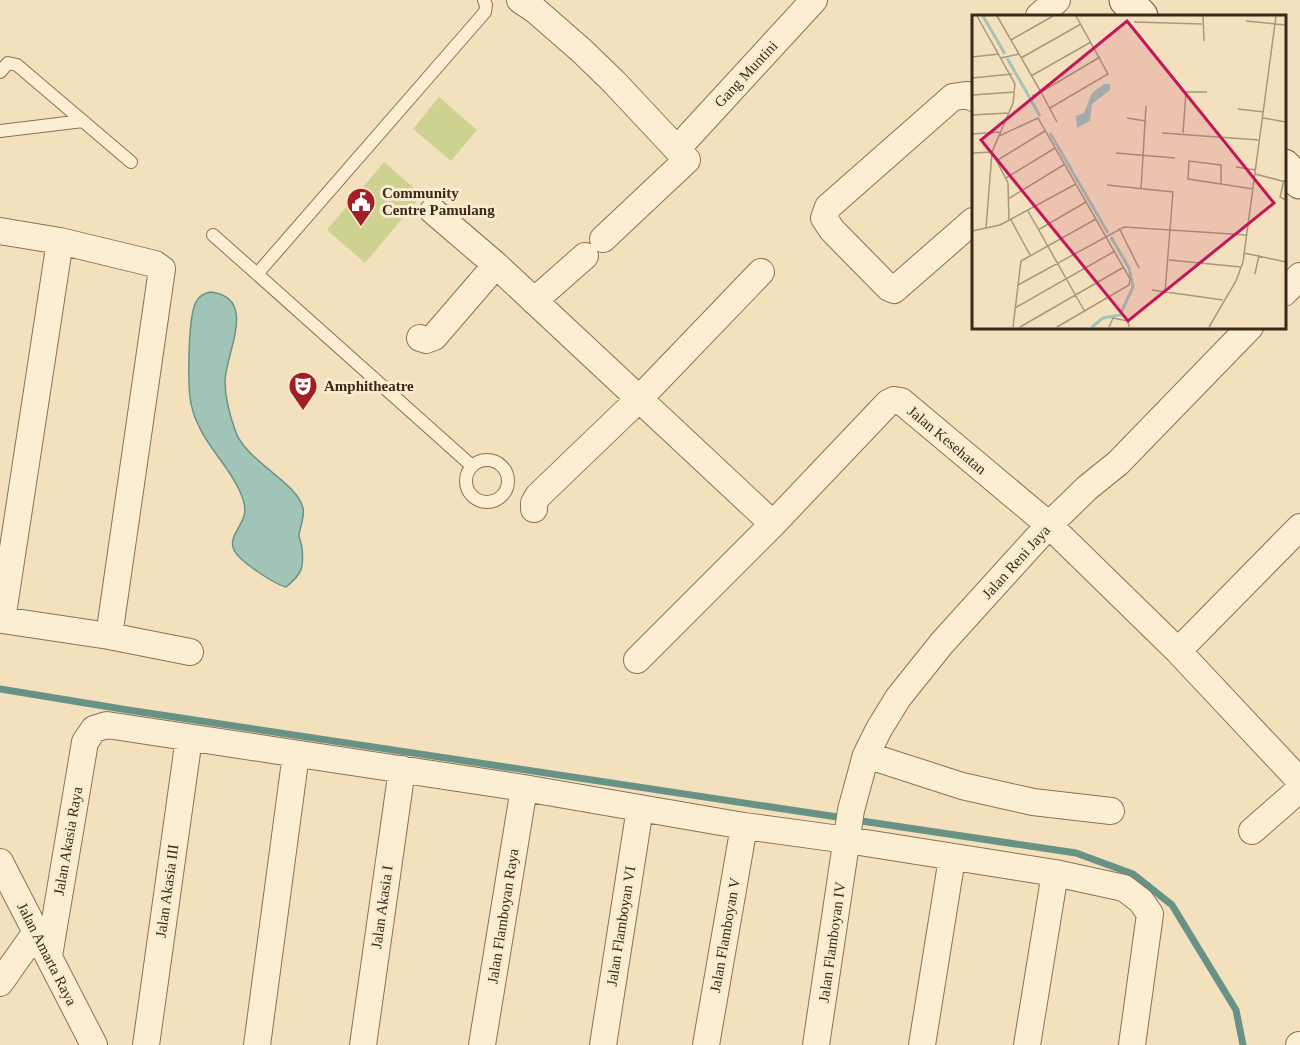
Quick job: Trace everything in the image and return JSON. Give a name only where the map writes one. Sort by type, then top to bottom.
[{"type":"main road","points":[[1126,0],[1141,15]]},
{"type":"main road","points":[[1285,166],[1300,182]]},
{"type":"street","points":[[520,0],[535,10],[582,51],[686,158],[687,162],[534,301]]},
{"type":"street","name":"Gang Muntini","points":[[677,149],[814,0]]},
{"type":"street","points":[[1040,15],[1057,0]]},
{"type":"street","points":[[972,97],[968,95],[953,97],[828,207],[825,219],[832,230],[893,290],[898,289],[972,222]]},
{"type":"street","points":[[433,212],[496,265],[773,524],[637,660]]},
{"type":"street","points":[[0,231],[60,241],[155,264],[162,269],[109,636]]},
{"type":"street","points":[[60,241],[1,623],[109,636],[190,652]]},
{"type":"street","points":[[420,338],[426,340],[434,337],[496,265]]},
{"type":"street","points":[[534,509],[538,496],[639,399],[761,272]]},
{"type":"street","points":[[1285,292],[1300,276]]},
{"type":"street","name":"Jalan Reni Jaya","points":[[847,840],[851,810],[866,755],[898,698],[942,643],[1049,525],[1118,463],[1249,328]]},
{"type":"street","name":"Jalan Kesehatan","points":[[773,524],[894,400],[901,401],[1049,525]]},
{"type":"street","points":[[1049,525],[1178,651],[1300,781]]},
{"type":"street","points":[[1178,651],[1300,527]]},
{"type":"street","name":"Jalan Akasia Raya","points":[[49,956],[85,742],[94,729],[106,725],[189,738]]},
{"type":"street","points":[[189,738],[524,788],[744,826],[1055,873],[1124,888],[1141,901],[1150,914],[1132,1045]]},
{"type":"street","name":"Jalan Akasia III","points":[[146,1045],[189,738]]},
{"type":"street","points":[[256,1045],[296,754]]},
{"type":"street","points":[[866,755],[962,786],[1033,802],[1111,811]]},
{"type":"street","name":"Jalan Akasia I","points":[[363,1045],[402,770]]},
{"type":"street","name":"Jalan Flamboyan Raya","points":[[482,1045],[524,788]]},
{"type":"street","points":[[1252,831],[1300,789]]},
{"type":"street","name":"Jalan Flamboyan VI","points":[[603,1045],[640,808]]},
{"type":"street","name":"Jalan Flamboyan V","points":[[706,1045],[744,826]]},
{"type":"street","name":"Jalan Flamboyan IV","points":[[816,1045],[847,840]]},
{"type":"street","points":[[922,1045],[952,858]]},
{"type":"street","name":"Jalan Amarta Raya","points":[[0,862],[95,1044]]},
{"type":"street","points":[[1027,1045],[1055,873]]},
{"type":"street","points":[[0,983],[36,932]]},
{"type":"lane","points":[[257,274],[485,12],[484,0]]},
{"type":"lane","points":[[0,72],[8,63],[17,65],[131,162]]},
{"type":"lane","points":[[0,131],[83,122]]},
{"type":"lane","points":[[213,235],[472,466]]},
{"type":"green space","points":[[439,97],[477,130],[451,161],[413,129]]},
{"type":"green space","points":[[384,162],[422,195],[365,263],[327,230]]},
{"type":"water","points":[[211,292],[225,296],[233,304],[236,315],[236,328],[225,381],[228,406],[235,430],[249,452],[291,489],[299,498],[303,508],[299,535],[302,546],[302,566],[296,578],[286,587],[257,571],[234,550],[234,537],[245,514],[243,499],[237,485],[202,433],[192,407],[189,377],[191,320],[197,300],[202,295]]},
{"type":"waterway","points":[[0,689],[844,818]]},
{"type":"waterway","points":[[855,820],[1076,853],[1133,874],[1172,905],[1236,1010],[1243,1045]]},
{"type":"place","name":"Community Centre Pamulang","points":[[361,228]]},
{"type":"place","name":"Amphitheatre","points":[[303,412]]}]
